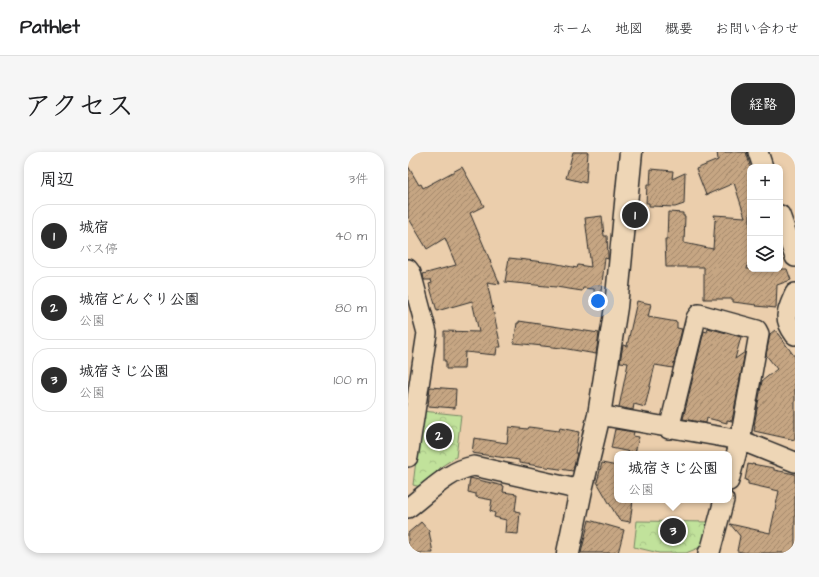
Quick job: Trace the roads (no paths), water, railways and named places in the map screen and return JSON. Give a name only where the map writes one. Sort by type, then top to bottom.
[{"type":"street","points":[[568,553],[581,490],[599,416],[616,307],[631,152]]},
{"type":"street","points":[[758,152],[763,164]]},
{"type":"street","points":[[783,224],[795,258]]},
{"type":"street","points":[[408,269],[427,333],[417,345],[408,457]]},
{"type":"street","points":[[795,293],[787,310],[786,319],[795,335]]},
{"type":"street","points":[[669,429],[696,318],[699,314],[757,330],[759,334],[740,440],[732,470]]},
{"type":"street","points":[[599,416],[740,440],[795,462]]},
{"type":"street","points":[[408,508],[453,473],[464,468],[474,466],[581,490]]},
{"type":"street","points":[[708,553],[710,552],[723,503]]},
{"type":"place","name":"城宿","points":[[635,215]]},
{"type":"place","name":"城宿どんぐり公園","points":[[439,436]]},
{"type":"place","name":"城宿きじ公園","points":[[673,531]]}]
